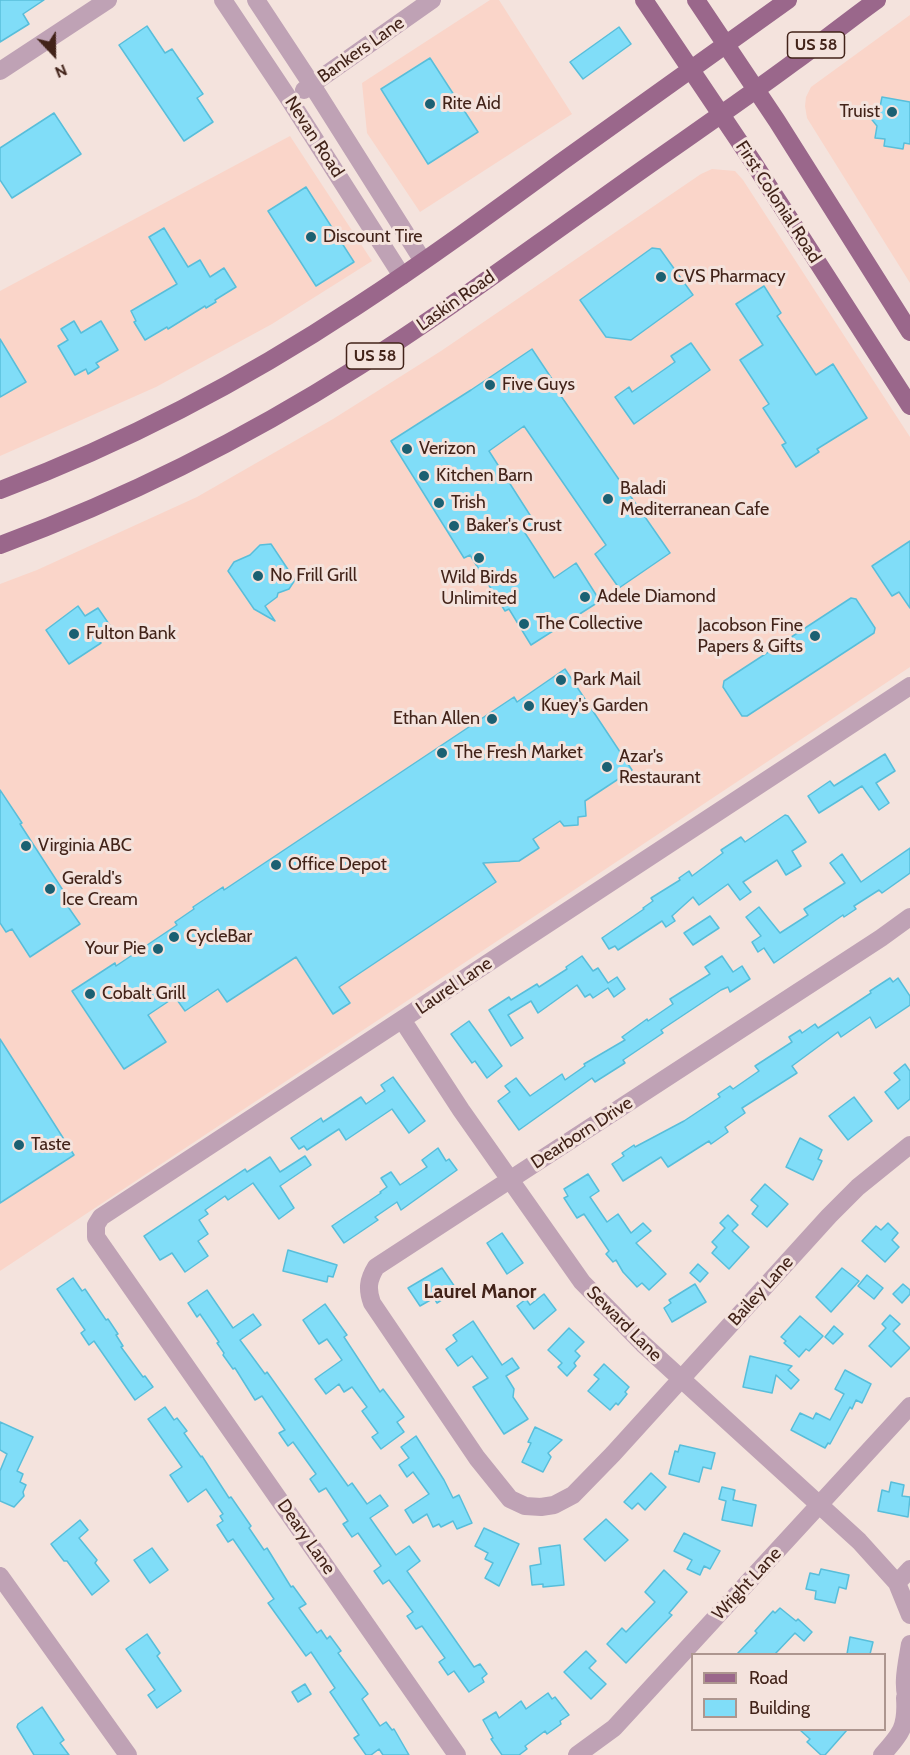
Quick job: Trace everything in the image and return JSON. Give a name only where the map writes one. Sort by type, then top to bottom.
[{"type":"main road","name":"First Colonial Road","points":[[644,0],[910,406]]},
{"type":"main road","points":[[696,0],[910,332]]},
{"type":"main road","name":"US 58","points":[[0,490],[86,455],[199,400],[314,334],[402,276],[788,0]]},
{"type":"main road","name":"Laskin Road","points":[[0,545],[77,514],[163,475],[260,425],[324,388],[454,303],[755,90],[877,0]]},
{"type":"street","points":[[0,71],[108,0]]},
{"type":"street","name":"Nevan Road","points":[[223,0],[290,99],[402,276]]},
{"type":"street","name":"Nevan Road","points":[[256,0],[423,261]]},
{"type":"street","name":"Bankers Lane","points":[[290,99],[432,0]]},
{"type":"street","name":"Laurel Lane","points":[[154,1320],[96,1238],[96,1225],[101,1217],[403,1021],[910,686]]},
{"type":"street","name":"Dearborn Drive","points":[[621,1445],[573,1495],[562,1502],[541,1508],[525,1506],[510,1499],[477,1458],[372,1304],[368,1286],[371,1276],[376,1267],[910,917]]},
{"type":"street","name":"Seward Lane","points":[[403,1021],[461,1110],[582,1282],[635,1337],[859,1541],[897,1583]]},
{"type":"street","name":"Bailey Lane","points":[[621,1445],[829,1216],[858,1186],[910,1145]]},
{"type":"street","name":"Deary Lane","points":[[154,1320],[457,1755]]},
{"type":"street","name":"Wright Lane","points":[[577,1755],[614,1728],[910,1406]]},
{"type":"street","points":[[910,1569],[897,1583],[910,1615]]},
{"type":"street","points":[[0,1576],[128,1755]]},
{"type":"street","points":[[882,1755],[903,1728],[908,1702],[906,1671],[910,1644]]},
{"type":"shaded area","points":[[490,0],[499,0],[572,114],[420,212],[367,133],[362,83]]},
{"type":"shaded area","points":[[910,15],[910,283],[807,118],[805,106],[811,87]]},
{"type":"shaded area","points":[[290,136],[372,261],[272,324],[156,387],[0,456],[0,291]]},
{"type":"shaded area","points":[[712,169],[735,171],[743,180],[910,437],[910,667],[0,1271],[0,584],[37,570],[197,497],[333,419],[441,351],[701,174]]},
{"type":"building","points":[[0,0],[44,0],[23,14],[29,24],[0,42]]},
{"type":"building","points":[[147,26],[165,53],[172,49],[203,94],[197,98],[213,122],[184,141],[119,45]]},
{"type":"building","points":[[619,27],[631,44],[583,79],[570,62]]},
{"type":"building","points":[[430,58],[478,132],[428,164],[381,89]]},
{"type":"building","name":"Truist","points":[[882,97],[910,102],[910,144],[904,143],[903,149],[884,146],[885,139],[875,138],[877,126],[869,116],[880,107]]},
{"type":"building","points":[[54,113],[81,154],[12,198],[0,180],[0,148]]},
{"type":"building","name":"Discount Tire","points":[[306,187],[354,262],[316,286],[268,211]]},
{"type":"building","points":[[164,228],[188,267],[200,260],[210,277],[224,268],[236,287],[206,308],[205,306],[145,340],[134,322],[136,321],[131,311],[177,284],[149,237]]},
{"type":"building","name":"CVS Pharmacy","points":[[652,248],[660,249],[693,295],[631,340],[606,337],[580,300]]},
{"type":"building","points":[[764,286],[781,313],[777,316],[816,375],[833,364],[867,418],[817,449],[819,452],[796,467],[782,445],[786,443],[763,408],[769,404],[740,360],[763,345],[736,304]]},
{"type":"building","points":[[74,321],[81,333],[101,321],[118,350],[96,363],[99,367],[88,374],[86,369],[75,375],[58,346],[68,340],[61,329]]},
{"type":"building","points":[[0,339],[26,382],[0,397]]},
{"type":"building","points":[[691,343],[710,370],[634,424],[615,397],[629,387],[632,392],[675,362],[671,356]]},
{"type":"building","points":[[532,349],[556,385],[554,386],[670,553],[619,588],[595,554],[606,545],[524,426],[489,451],[537,526],[525,533],[554,578],[576,563],[600,601],[531,645],[509,609],[505,611],[470,555],[464,558],[391,441]]},
{"type":"building","points":[[910,541],[910,608],[899,592],[892,596],[872,566]]},
{"type":"building","points":[[271,544],[295,580],[289,589],[278,593],[277,597],[265,606],[275,621],[254,609],[228,571],[234,562],[250,555],[260,545]]},
{"type":"building","points":[[851,598],[856,599],[875,628],[874,633],[747,716],[742,716],[723,687],[724,681]]},
{"type":"building","name":"Fulton Bank","points":[[78,606],[85,616],[98,608],[111,627],[96,636],[101,643],[69,664],[46,630]]},
{"type":"building","points":[[565,669],[632,770],[585,801],[586,816],[578,817],[578,825],[564,826],[560,821],[533,839],[539,848],[519,861],[483,863],[496,882],[339,987],[350,1003],[333,1014],[296,957],[227,1002],[218,989],[185,1011],[175,997],[148,1015],[166,1042],[124,1069],[72,991],[115,963],[116,966],[177,925],[175,922],[194,909],[193,907],[223,887],[224,890],[514,697],[517,702]]},
{"type":"building","points":[[885,754],[895,771],[876,783],[889,803],[879,810],[862,786],[819,813],[808,796],[830,781],[834,786]]},
{"type":"building","points":[[0,790],[66,895],[62,898],[80,924],[30,957],[12,929],[6,932],[0,923]]},
{"type":"building","points":[[785,815],[806,842],[792,851],[801,866],[786,875],[777,860],[743,882],[751,892],[740,900],[728,884],[699,905],[693,897],[672,916],[675,921],[666,927],[662,921],[618,950],[615,946],[609,949],[602,938],[644,909],[653,901],[651,898],[680,880],[679,878],[689,871],[692,876],[723,853],[721,850],[741,837],[745,842]]},
{"type":"building","points":[[910,848],[910,873],[882,893],[879,890],[854,906],[856,909],[844,917],[843,915],[774,963],[764,948],[758,952],[752,942],[761,936],[746,917],[759,907],[780,933],[808,915],[804,909],[845,883],[830,863],[842,854],[861,882]]},
{"type":"building","points":[[710,916],[719,928],[693,945],[684,933]]},
{"type":"building","points":[[582,956],[593,971],[598,968],[608,983],[617,977],[625,989],[614,997],[608,988],[593,998],[590,994],[585,997],[577,985],[538,1013],[531,1001],[508,1015],[523,1038],[511,1046],[489,1010],[509,997],[511,1000],[537,984],[539,987]]},
{"type":"building","points":[[722,956],[733,972],[742,966],[750,979],[730,992],[728,987],[721,990],[661,1030],[663,1033],[623,1060],[625,1063],[595,1082],[592,1078],[519,1130],[498,1101],[510,1092],[505,1086],[516,1078],[530,1096],[562,1074],[565,1080],[585,1066],[584,1064],[625,1040],[622,1037],[647,1019],[648,1021],[673,1004],[670,999],[710,974],[705,967]]},
{"type":"building","points":[[890,978],[893,982],[898,978],[910,996],[910,1005],[876,1028],[870,1017],[841,1037],[838,1032],[792,1066],[797,1073],[742,1108],[745,1113],[725,1127],[728,1132],[711,1144],[709,1141],[668,1167],[661,1157],[623,1181],[612,1164],[624,1156],[622,1153],[684,1121],[720,1097],[718,1094],[730,1086],[733,1089],[759,1071],[755,1066],[792,1042],[789,1037],[800,1030],[802,1033],[815,1024],[818,1028]]},
{"type":"building","points":[[469,1021],[502,1066],[487,1078],[475,1061],[472,1063],[451,1034]]},
{"type":"building","points":[[0,1039],[74,1155],[0,1203]]},
{"type":"building","points":[[905,1064],[910,1071],[910,1099],[898,1109],[885,1092],[900,1080],[894,1073]]},
{"type":"building","points":[[393,1077],[425,1121],[409,1133],[392,1109],[346,1140],[339,1129],[307,1150],[304,1146],[299,1149],[291,1138],[321,1118],[323,1122],[361,1097],[366,1104],[385,1091],[381,1085]]},
{"type":"building","points":[[854,1097],[872,1121],[848,1140],[829,1116]]},
{"type":"building","points":[[800,1138],[822,1150],[818,1159],[822,1161],[813,1180],[786,1167]]},
{"type":"building","points":[[438,1148],[446,1161],[449,1159],[457,1170],[401,1210],[397,1202],[375,1217],[378,1220],[344,1243],[332,1226],[381,1193],[387,1187],[381,1178],[391,1172],[400,1185],[427,1167],[422,1160]]},
{"type":"building","points":[[305,1156],[311,1165],[280,1186],[294,1208],[279,1219],[253,1183],[228,1200],[225,1196],[205,1210],[208,1214],[199,1220],[208,1234],[198,1241],[208,1256],[185,1272],[172,1253],[160,1260],[144,1236],[245,1169],[247,1172],[270,1157],[280,1172]]},
{"type":"building","points":[[588,1174],[599,1191],[590,1197],[607,1222],[618,1214],[631,1233],[643,1223],[651,1231],[636,1243],[666,1274],[649,1290],[642,1283],[637,1287],[623,1272],[616,1260],[613,1262],[606,1254],[609,1251],[584,1214],[577,1218],[564,1198],[568,1196],[564,1189]]},
{"type":"building","points":[[765,1184],[788,1204],[767,1227],[752,1214],[758,1206],[751,1200]]},
{"type":"building","points":[[728,1215],[738,1225],[732,1231],[749,1247],[729,1269],[712,1253],[717,1247],[712,1242],[725,1228],[720,1223]]},
{"type":"building","points":[[888,1223],[898,1233],[892,1240],[899,1247],[885,1262],[862,1241],[876,1226],[881,1230]]},
{"type":"building","points":[[502,1233],[523,1263],[507,1274],[487,1243]]},
{"type":"building","points":[[288,1250],[337,1265],[333,1277],[328,1276],[327,1282],[283,1271]]},
{"type":"building","points":[[698,1264],[708,1273],[700,1282],[690,1273]]},
{"type":"building","points":[[442,1268],[457,1290],[437,1303],[434,1298],[420,1306],[408,1288]]},
{"type":"building","points":[[842,1268],[859,1281],[831,1312],[816,1297]]},
{"type":"building","points":[[867,1275],[883,1288],[874,1299],[858,1286]]},
{"type":"building","points":[[73,1278],[82,1291],[85,1289],[106,1320],[108,1319],[118,1334],[116,1335],[123,1346],[121,1347],[153,1387],[135,1400],[94,1341],[89,1345],[81,1333],[85,1330],[57,1289]]},
{"type":"building","points":[[695,1284],[706,1302],[672,1322],[664,1308],[671,1303],[669,1300]]},
{"type":"building","points":[[903,1284],[910,1290],[910,1294],[902,1303],[893,1294]]},
{"type":"building","points":[[207,1290],[233,1328],[253,1314],[261,1325],[240,1340],[265,1374],[267,1372],[348,1486],[352,1483],[367,1504],[380,1495],[388,1506],[370,1518],[396,1555],[409,1546],[420,1561],[407,1571],[474,1667],[480,1664],[487,1674],[482,1678],[484,1682],[469,1692],[454,1671],[448,1675],[439,1662],[445,1658],[422,1626],[416,1629],[407,1616],[413,1612],[389,1580],[383,1584],[374,1571],[381,1566],[358,1533],[352,1537],[343,1524],[348,1521],[326,1488],[319,1492],[310,1479],[316,1474],[293,1442],[288,1446],[279,1433],[285,1430],[262,1396],[255,1400],[235,1368],[233,1369],[223,1355],[217,1343],[219,1342],[200,1314],[197,1317],[188,1303]]},
{"type":"building","points":[[544,1294],[556,1310],[534,1329],[517,1306],[526,1299],[530,1305]]},
{"type":"building","points":[[325,1304],[347,1335],[344,1337],[380,1392],[383,1389],[404,1417],[397,1422],[404,1432],[381,1449],[372,1437],[378,1433],[362,1411],[367,1407],[352,1387],[344,1392],[339,1384],[326,1394],[315,1379],[342,1360],[327,1339],[319,1344],[303,1320]]},
{"type":"building","points":[[890,1315],[900,1324],[893,1331],[910,1348],[891,1367],[869,1346],[886,1328],[882,1324]]},
{"type":"building","points":[[800,1316],[823,1336],[809,1351],[806,1349],[799,1357],[781,1337]]},
{"type":"building","points":[[473,1321],[502,1365],[512,1358],[519,1368],[506,1376],[514,1389],[513,1397],[528,1419],[504,1434],[473,1387],[488,1378],[472,1356],[458,1366],[446,1349],[457,1341],[453,1335]]},
{"type":"building","points":[[834,1326],[843,1334],[833,1344],[825,1337]]},
{"type":"building","points":[[569,1328],[584,1342],[575,1351],[580,1356],[574,1363],[576,1366],[567,1376],[558,1367],[562,1363],[548,1350]]},
{"type":"building","points":[[750,1356],[792,1366],[788,1370],[799,1380],[791,1389],[776,1375],[772,1393],[743,1387]]},
{"type":"building","points":[[604,1364],[629,1387],[625,1392],[627,1394],[618,1405],[616,1403],[610,1410],[588,1391],[599,1379],[594,1375]]},
{"type":"building","points":[[845,1370],[871,1384],[862,1403],[856,1400],[852,1409],[850,1407],[830,1444],[828,1443],[825,1448],[791,1430],[800,1413],[813,1419],[816,1413],[830,1420],[844,1394],[835,1389]]},
{"type":"building","points":[[165,1407],[174,1420],[177,1418],[187,1431],[184,1433],[251,1526],[249,1528],[264,1550],[267,1548],[291,1587],[293,1586],[306,1604],[299,1608],[317,1633],[321,1630],[327,1639],[330,1636],[341,1651],[338,1653],[368,1694],[362,1699],[380,1726],[386,1722],[392,1730],[394,1729],[409,1755],[383,1755],[379,1749],[371,1755],[366,1755],[354,1738],[359,1735],[330,1692],[335,1688],[311,1652],[306,1656],[268,1603],[274,1599],[233,1539],[228,1542],[217,1525],[223,1521],[220,1516],[223,1514],[206,1489],[188,1502],[170,1475],[182,1467],[148,1419]]},
{"type":"building","points":[[0,1422],[33,1437],[17,1471],[23,1474],[20,1482],[26,1485],[24,1496],[14,1507],[0,1501],[0,1471],[7,1454],[0,1450]]},
{"type":"building","points":[[535,1427],[562,1440],[548,1453],[551,1457],[543,1472],[522,1462],[531,1443],[528,1442]]},
{"type":"building","points":[[416,1436],[453,1498],[459,1495],[472,1523],[457,1529],[453,1521],[441,1527],[439,1524],[433,1527],[427,1514],[413,1523],[405,1510],[429,1494],[413,1472],[407,1477],[399,1465],[409,1458],[401,1447]]},
{"type":"building","points":[[680,1445],[715,1453],[711,1469],[703,1467],[699,1482],[669,1474],[675,1451],[678,1452]]},
{"type":"building","points":[[651,1473],[666,1487],[645,1510],[638,1503],[632,1509],[624,1502]]},
{"type":"building","points":[[891,1482],[904,1485],[902,1496],[910,1497],[908,1517],[878,1511],[882,1490],[889,1492]]},
{"type":"building","points":[[722,1487],[735,1490],[733,1500],[756,1505],[752,1526],[722,1520],[726,1501],[719,1499]]},
{"type":"building","points":[[606,1519],[628,1540],[605,1561],[584,1539]]},
{"type":"building","points":[[80,1520],[88,1530],[79,1538],[97,1560],[95,1563],[109,1581],[92,1595],[67,1561],[64,1561],[51,1544]]},
{"type":"building","points":[[484,1528],[519,1544],[499,1586],[485,1578],[493,1563],[485,1559],[488,1553],[475,1546]]},
{"type":"building","points":[[684,1533],[720,1551],[710,1569],[704,1566],[700,1575],[687,1569],[692,1560],[674,1551]]},
{"type":"building","points":[[560,1545],[564,1585],[543,1587],[543,1584],[532,1585],[530,1566],[541,1564],[539,1548]]},
{"type":"building","points":[[152,1548],[168,1570],[150,1583],[134,1560]]},
{"type":"building","points":[[821,1569],[849,1575],[846,1589],[839,1587],[835,1603],[815,1599],[816,1591],[806,1589],[810,1573],[819,1575]]},
{"type":"building","points":[[664,1570],[687,1592],[669,1613],[672,1615],[626,1663],[607,1644],[622,1628],[626,1632],[655,1602],[645,1592]]},
{"type":"building","points":[[780,1608],[796,1621],[798,1619],[812,1632],[804,1641],[795,1633],[776,1653],[738,1653],[757,1633],[755,1631],[773,1611],[775,1613]]},
{"type":"building","points":[[147,1634],[160,1653],[157,1656],[181,1691],[157,1708],[148,1695],[155,1690],[126,1649]]},
{"type":"building","points":[[850,1637],[873,1642],[870,1653],[847,1653]]},
{"type":"building","points":[[586,1651],[596,1661],[589,1668],[606,1684],[591,1699],[564,1672]]},
{"type":"building","points":[[305,1684],[311,1694],[298,1702],[292,1692]]},
{"type":"building","points":[[548,1693],[552,1699],[555,1697],[569,1715],[547,1734],[545,1731],[525,1746],[527,1749],[519,1755],[502,1755],[491,1739],[493,1738],[483,1720],[496,1712],[499,1718],[521,1701],[526,1709]]},
{"type":"building","points":[[42,1707],[64,1740],[60,1743],[69,1755],[34,1755],[17,1727]]},
{"type":"building","points":[[801,1731],[846,1731],[825,1755],[821,1755],[807,1742],[810,1739]]},
{"type":"place","name":"Rite Aid","points":[[430,104]]},
{"type":"place","name":"Truist","points":[[892,112]]},
{"type":"place","name":"Discount Tire","points":[[311,237]]},
{"type":"place","name":"CVS Pharmacy","points":[[661,277]]},
{"type":"place","name":"Five Guys","points":[[490,385]]},
{"type":"place","name":"Verizon","points":[[407,449]]},
{"type":"place","name":"Kitchen Barn","points":[[424,476]]},
{"type":"place","name":"Baladi Mediterranean Cafe","points":[[608,499]]},
{"type":"place","name":"Trish","points":[[439,503]]},
{"type":"place","name":"Baker's Crust","points":[[454,526]]},
{"type":"place","name":"Wild Birds Unlimited","points":[[479,558]]},
{"type":"place","name":"No Frill Grill","points":[[258,576]]},
{"type":"place","name":"Adele Diamond","points":[[585,597]]},
{"type":"place","name":"The Collective","points":[[524,624]]},
{"type":"place","name":"Fulton Bank","points":[[74,634]]},
{"type":"place","name":"Jacobson Fine Papers & Gifts","points":[[815,636]]},
{"type":"place","name":"Park Mail","points":[[561,680]]},
{"type":"place","name":"Kuey's Garden","points":[[529,706]]},
{"type":"place","name":"Ethan Allen","points":[[492,719]]},
{"type":"place","name":"The Fresh Market","points":[[442,753]]},
{"type":"place","name":"Azar's Restaurant","points":[[607,767]]},
{"type":"place","name":"Virginia ABC","points":[[26,846]]},
{"type":"place","name":"Office Depot","points":[[276,865]]},
{"type":"place","name":"Gerald's Ice Cream","points":[[50,889]]},
{"type":"place","name":"CycleBar","points":[[174,937]]},
{"type":"place","name":"Your Pie","points":[[158,949]]},
{"type":"place","name":"Cobalt Grill","points":[[90,994]]},
{"type":"place","name":"Taste","points":[[19,1145]]},
{"type":"district","name":"Laurel Manor","points":[[480,1292]]}]
